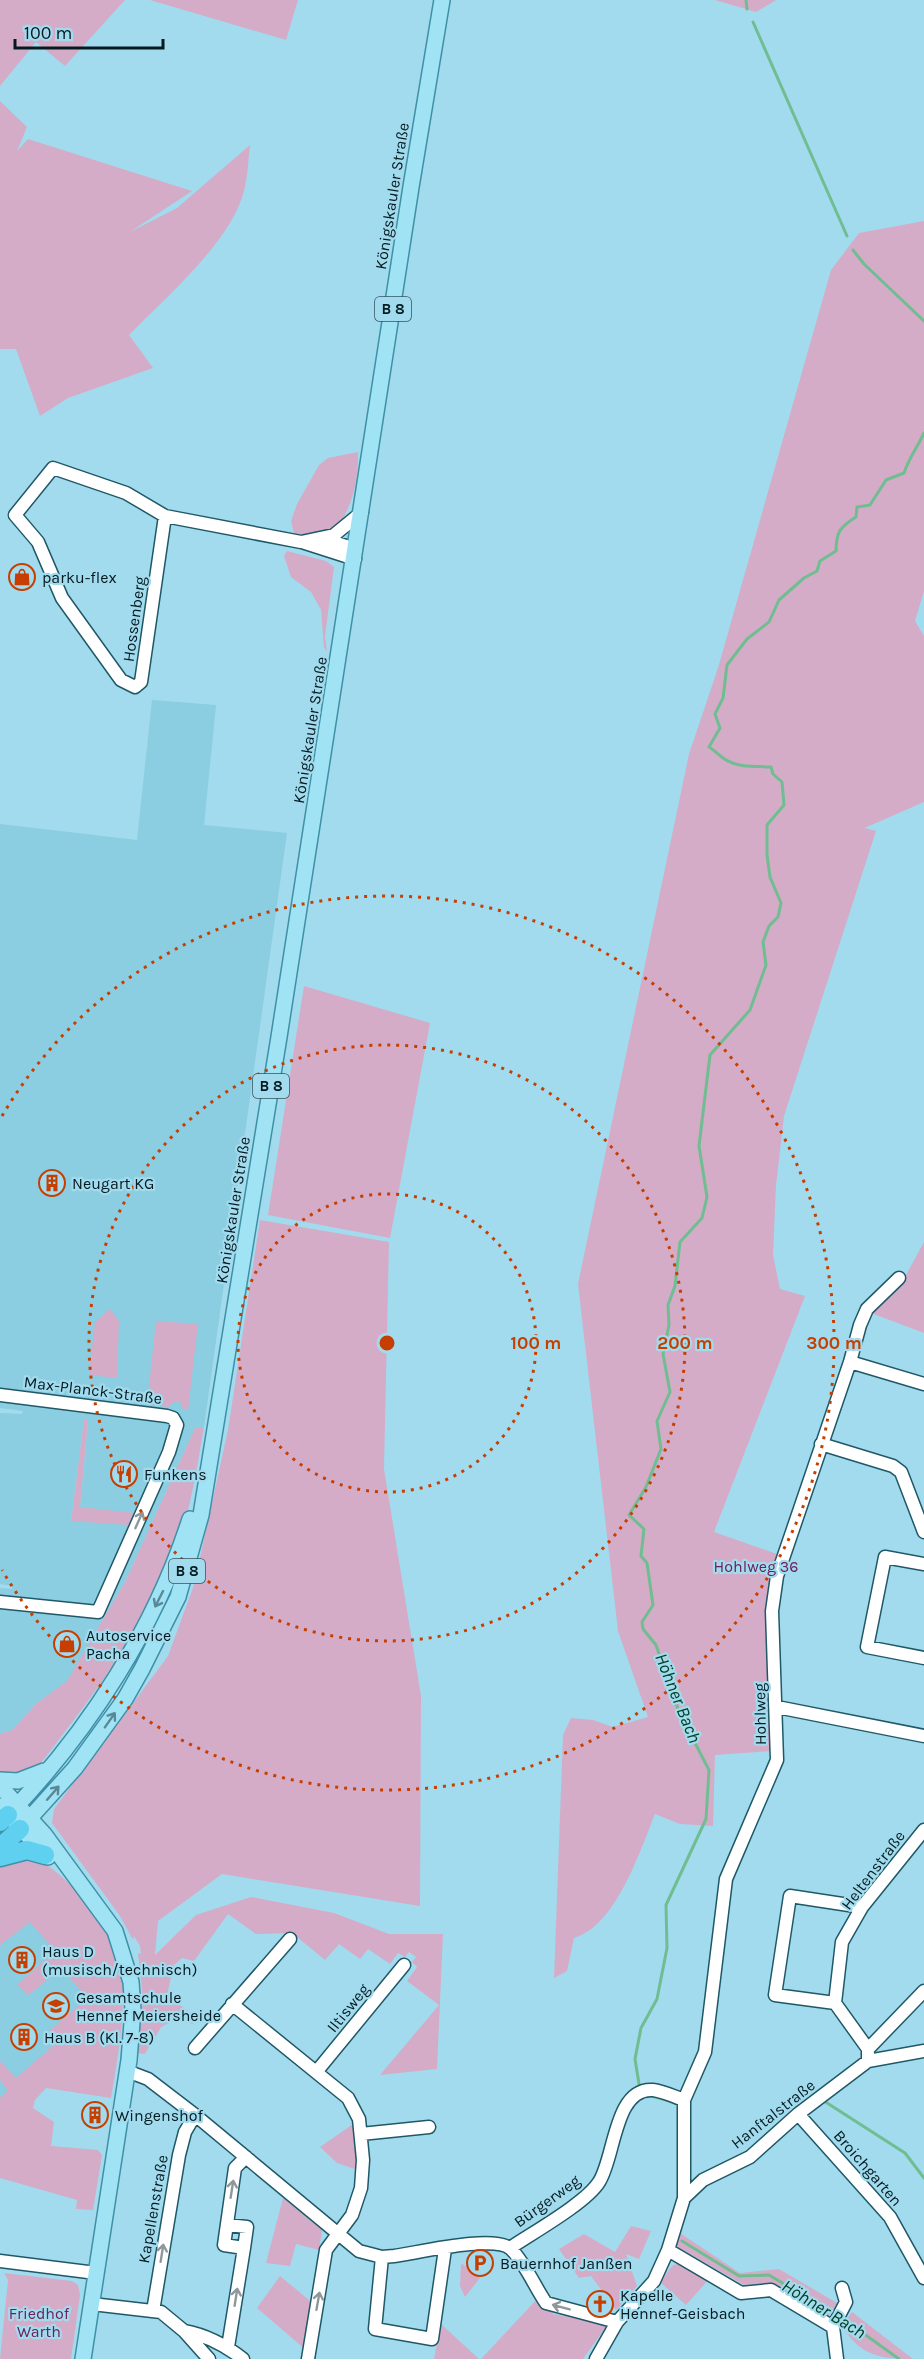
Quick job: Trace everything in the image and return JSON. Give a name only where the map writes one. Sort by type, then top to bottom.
[{"type":"highway","points":[[0,1847],[25,1823]]},
{"type":"highway","points":[[0,1857],[18,1851],[45,1855]]},
{"type":"main road","name":"Königskauler Straße","points":[[25,1823],[75,1767],[125,1699],[172,1611],[192,1554],[201,1515],[279,1037],[442,0]]},
{"type":"main road","name":"Königskauler Straße","points":[[50,1769],[111,1684],[143,1629],[177,1561],[208,1465]]},
{"type":"main road","points":[[0,1780],[18,1781],[50,1769]]},
{"type":"main road","name":"B 8","points":[[6,1812],[50,1769]]},
{"type":"main road","points":[[0,1786],[6,1812],[25,1823],[111,1923],[128,1966],[133,2010],[127,2071],[83,2359]]},
{"type":"main road","points":[[25,1823],[45,1855],[82,1887]]},
{"type":"street","name":"Hossenberg","points":[[165,516],[141,682],[135,687],[121,680],[62,598],[38,542],[15,515],[52,468],[126,493],[165,516],[301,542],[355,559]]},
{"type":"street","name":"Hossenberg","points":[[301,542],[324,539],[334,535],[362,512]]},
{"type":"street","points":[[324,539],[343,544],[355,559]]},
{"type":"street","name":"Hohlweg","points":[[684,2198],[684,2100],[705,2052],[726,1879],[777,1760],[773,1593],[780,1562],[867,1308],[899,1278]]},
{"type":"street","points":[[850,1362],[924,1384]]},
{"type":"street","name":"Max-Planck-Straße","points":[[0,1395],[168,1416],[173,1418],[177,1425],[169,1452],[98,1612],[0,1602]]},
{"type":"street","points":[[821,1444],[893,1466],[901,1472],[923,1526]]},
{"type":"street","points":[[924,1564],[885,1557],[867,1647],[924,1658]]},
{"type":"street","points":[[777,1707],[924,1736]]},
{"type":"street","name":"Heltenstraße","points":[[835,2003],[842,1942],[862,1907],[924,1830]]},
{"type":"street","points":[[862,1907],[790,1896],[775,1995],[835,2003],[868,2055],[924,1991]]},
{"type":"street","points":[[195,2048],[290,1939]]},
{"type":"street","name":"Iltisweg","points":[[317,2072],[404,1965]]},
{"type":"street","points":[[232,2004],[353,2103],[361,2134],[363,2175],[358,2202],[345,2228],[337,2234],[326,2250],[308,2359]]},
{"type":"street","name":"Hanftalstraße","points":[[684,2198],[702,2180],[750,2157],[868,2055],[924,2051]]},
{"type":"street","points":[[127,2071],[148,2079],[195,2115],[359,2251],[382,2257],[445,2249],[478,2242],[494,2242],[510,2248],[546,2304],[617,2322]]},
{"type":"street","name":"Bürgerweg","points":[[510,2248],[586,2195],[599,2182],[627,2102],[638,2092],[654,2090],[684,2100]]},
{"type":"street","name":"Broichgarten","points":[[798,2114],[890,2217],[924,2278]]},
{"type":"street","name":"Kapellenstraße","points":[[153,2311],[178,2155],[185,2132],[195,2115]]},
{"type":"street","points":[[361,2134],[429,2127]]},
{"type":"street","points":[[244,2248],[224,2245],[235,2168],[246,2157]]},
{"type":"street","points":[[596,2359],[617,2322],[654,2282],[668,2250],[684,2198]]},
{"type":"street","points":[[227,2225],[247,2227],[228,2347]]},
{"type":"street","points":[[382,2257],[375,2329],[432,2338],[445,2249]]},
{"type":"street","points":[[668,2250],[741,2293],[771,2290],[835,2323]]},
{"type":"street","points":[[0,2260],[96,2273]]},
{"type":"street","points":[[837,2359],[835,2323],[846,2302],[842,2288]]},
{"type":"street","points":[[92,2304],[161,2312],[184,2331],[210,2359]]},
{"type":"street","points":[[184,2331],[198,2334],[228,2347],[243,2359]]},
{"type":"shaded area","points":[[152,700],[216,705],[204,825],[287,833],[204,1427],[195,1428],[125,1582],[67,1682],[37,1703],[12,1730],[0,1734],[0,1588],[12,1589],[12,1586],[0,1584],[0,1413],[22,1414],[23,1411],[0,1408],[0,824],[137,840]],"holes":[[[84,1420],[88,1421],[80,1507],[135,1514],[71,1521]]]},
{"type":"shaded area","name":"Gesamtschule Hennef Meiersheide","points":[[0,1895],[111,1990],[46,2070],[0,2138]]},
{"type":"green space","points":[[0,0],[125,0],[65,66],[36,42],[0,86]]},
{"type":"green space","points":[[150,0],[298,0],[286,40]]},
{"type":"green space","points":[[715,0],[776,0],[756,12]]},
{"type":"green space","points":[[0,101],[27,127],[17,151],[28,139],[192,191],[130,232],[177,208],[250,145],[244,191],[226,230],[178,287],[129,335],[153,368],[68,398],[40,416],[16,349],[0,349]]},
{"type":"green space","name":"Hohlweg 36","points":[[924,221],[924,591],[915,621],[924,636],[924,802],[853,833],[865,828],[876,831],[784,1116],[776,1185],[773,1255],[780,1289],[805,1296],[714,1532],[780,1555],[771,1751],[715,1755],[713,1826],[680,1824],[655,1814],[634,1866],[614,1903],[589,1931],[574,1938],[567,1971],[554,1978],[563,1735],[571,1718],[593,1720],[613,1727],[648,1717],[618,1631],[578,1284],[689,754],[718,668],[831,270],[859,233]]},
{"type":"green space","points":[[358,452],[357,475],[349,507],[331,535],[306,538],[294,533],[291,521],[297,504],[319,465],[328,458]]},
{"type":"green space","points":[[287,551],[326,561],[334,567],[325,636],[327,652],[324,647],[321,610],[311,592],[291,577],[284,556]]},
{"type":"green space","points":[[304,986],[430,1023],[390,1238],[268,1215]]},
{"type":"green space","points":[[260,1220],[389,1242],[384,1469],[421,1696],[420,1906],[222,1874],[158,1921],[155,1955],[196,1915],[251,1897],[334,1913],[389,1934],[443,1934],[437,2069],[380,2075],[439,2005],[407,1981],[417,1967],[412,1962],[416,1957],[409,1952],[405,1957],[398,1953],[390,1964],[368,1949],[360,1959],[339,1944],[325,1960],[292,1933],[256,1934],[228,1914],[194,1961],[182,1958],[174,1965],[167,1995],[197,2018],[193,2024],[177,2019],[161,2027],[145,2054],[137,2053],[143,2000],[138,1953],[141,1954],[140,1946],[134,1936],[133,1940],[120,1916],[52,1823],[54,1809],[168,1656],[194,1585],[228,1430]]},
{"type":"green space","points":[[924,1242],[924,1333],[871,1313],[900,1286]]},
{"type":"green space","points":[[110,1309],[119,1321],[117,1378],[89,1375],[95,1322]]},
{"type":"green space","points":[[156,1321],[198,1324],[188,1410],[183,1409],[180,1402],[175,1401],[168,1407],[147,1404]]},
{"type":"green space","points":[[84,1420],[88,1420],[80,1507],[135,1513],[129,1525],[71,1521]]},
{"type":"green space","points":[[204,1427],[190,1502],[177,1547],[165,1576],[133,1634],[96,1689],[38,1767],[25,1774],[0,1775],[0,1734],[12,1730],[37,1703],[67,1681],[125,1582],[195,1428]]},
{"type":"green space","points":[[32,1855],[65,1879],[94,1910],[115,1947],[121,1967],[123,1987],[120,2042],[111,2098],[46,2088],[35,2100],[33,2108],[54,2122],[51,2146],[98,2150],[102,2155],[93,2210],[76,2209],[77,2200],[0,2178],[0,2097],[8,2091],[0,2080],[0,2061],[16,2078],[55,2044],[47,2033],[87,1998],[61,1968],[29,1995],[17,1985],[55,1951],[30,1922],[0,1945],[0,1864]]},
{"type":"green space","points":[[353,2124],[358,2170],[337,2163],[320,2147]]},
{"type":"green space","points":[[283,2198],[322,2230],[319,2250],[296,2244],[290,2266],[266,2263]]},
{"type":"green space","points":[[631,2226],[651,2231],[639,2259],[626,2254],[637,2286],[616,2310],[591,2276],[579,2278],[559,2249],[584,2234],[615,2252]]},
{"type":"green space","points":[[680,2233],[740,2273],[779,2269],[837,2303],[827,2317],[771,2283],[744,2285],[676,2246]]},
{"type":"green space","points":[[461,2263],[480,2278],[465,2297],[460,2286]]},
{"type":"green space","points":[[679,2263],[709,2279],[686,2305],[660,2282],[672,2266]]},
{"type":"green space","name":"Friedhof Warth","points":[[4,2273],[72,2281],[78,2285],[80,2295],[71,2359],[0,2359],[8,2280]]},
{"type":"green space","points":[[280,2276],[314,2304],[306,2350],[257,2308]]},
{"type":"green space","points":[[538,2298],[553,2314],[608,2324],[583,2359],[481,2359]]},
{"type":"green space","points":[[852,2312],[913,2359],[872,2354],[856,2344],[842,2326]]},
{"type":"green space","points":[[441,2324],[479,2359],[434,2359]]},
{"type":"waterway","points":[[746,0],[747,9]]},
{"type":"waterway","points":[[753,22],[847,236]]},
{"type":"waterway","points":[[853,250],[864,264],[924,321]]},
{"type":"waterway","name":"Höhner Bach","points":[[639,2084],[635,2059],[641,2028],[657,1999],[667,1948],[666,1905],[706,1819],[709,1770],[679,1712],[656,1645],[643,1629],[642,1622],[653,1605],[647,1563],[641,1556],[644,1529],[629,1515],[646,1487],[661,1449],[657,1421],[670,1392],[663,1354],[669,1325],[668,1305],[675,1286],[680,1242],[702,1218],[707,1197],[699,1146],[710,1055],[750,1010],[766,965],[763,942],[769,926],[778,917],[781,903],[770,877],[767,825],[784,805],[782,782],[773,774],[771,767],[744,766],[733,763],[709,747],[720,728],[715,714],[723,698],[727,665],[747,639],[769,622],[779,600],[804,578],[817,571],[820,561],[836,551],[838,535],[843,527],[856,517],[857,507],[870,505],[886,480],[904,473],[924,433]]},
{"type":"waterway","name":"Höhner Bach","points":[[651,2096],[670,2101]]},
{"type":"waterway","name":"Höhner Bach","points":[[824,2101],[905,2153],[924,2178]]},
{"type":"waterway","name":"Höhner Bach","points":[[682,2241],[739,2276],[769,2275],[836,2315]]},
{"type":"waterway","name":"Höhner Bach","points":[[842,2318],[899,2359]]},
{"type":"place","name":"parku-flex","points":[[22,577]]},
{"type":"place","name":"Neugart KG","points":[[52,1183]]},
{"type":"place","name":"Funkens","points":[[124,1474]]},
{"type":"place","name":"Autoservice Pacha","points":[[67,1644]]},
{"type":"place","name":"Haus D (musisch/technisch)","points":[[22,1960]]},
{"type":"place","name":"Gesamtschule Hennef Meiersheide","points":[[56,2006]]},
{"type":"place","name":"Haus B (Kl. 7-8)","points":[[24,2037]]},
{"type":"place","name":"Wingenshof","points":[[95,2115]]},
{"type":"place","name":"Bauernhof Janßen","points":[[480,2263]]},
{"type":"place","name":"Kapelle Hennef-Geisbach","points":[[600,2304]]}]
